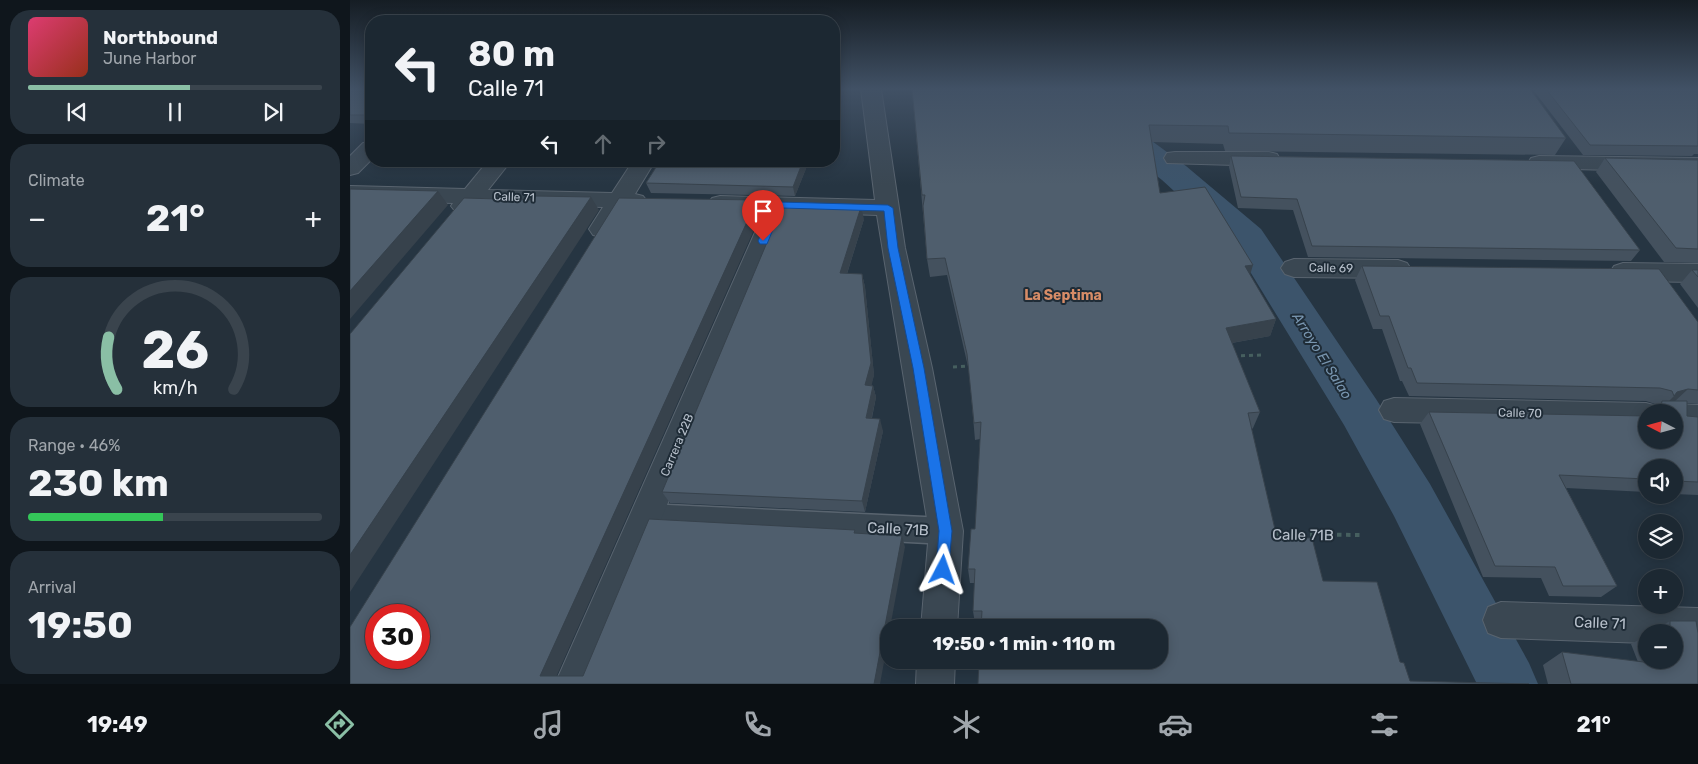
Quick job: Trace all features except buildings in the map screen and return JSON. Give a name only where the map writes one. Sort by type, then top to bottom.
[{"type":"street","points":[[876,121],[893,248],[918,368],[946,531],[940,619]]},
{"type":"street","points":[[1558,141],[1592,187]]},
{"type":"street","points":[[350,168],[365,154]]},
{"type":"street","points":[[1175,158],[1285,159]]},
{"type":"street","points":[[1514,163],[1698,165]]},
{"type":"street","points":[[446,226],[495,167]]},
{"type":"street","points":[[588,250],[640,167]]},
{"type":"street","name":"Calle 71","points":[[350,192],[659,201]]},
{"type":"street","points":[[699,202],[888,208]]},
{"type":"street","name":"Carrera 22B","points":[[574,684],[779,205]]},
{"type":"street","points":[[1638,249],[1671,294]]},
{"type":"street","name":"Calle 69","points":[[1294,268],[1421,270]]},
{"type":"street","points":[[1597,272],[1698,273]]},
{"type":"street","name":"Calle 70","points":[[1394,410],[1638,416]]},
{"type":"street","points":[[1683,416],[1698,417]]},
{"type":"street","name":"Calle 71","points":[[1501,620],[1698,626]]},
{"type":"street","points":[[935,684],[936,669]]},
{"type":"lane","name":"Calle 71B","points":[[647,516],[946,531]]},
{"type":"path","points":[[1223,356],[1263,355]]},
{"type":"path","points":[[918,368],[977,366]]},
{"type":"path","name":"Calle 71B","points":[[1271,534],[1360,535]]},
{"type":"waterway","name":"Arroyo El Salao","points":[[1105,121],[1174,173],[1248,238],[1360,412],[1412,500],[1508,684]]},
{"type":"district","name":"La Septima","points":[[1063,295]]},
{"type":"route","points":[[763,241],[779,205],[888,208],[893,248],[918,368],[946,531],[943,570]]}]
